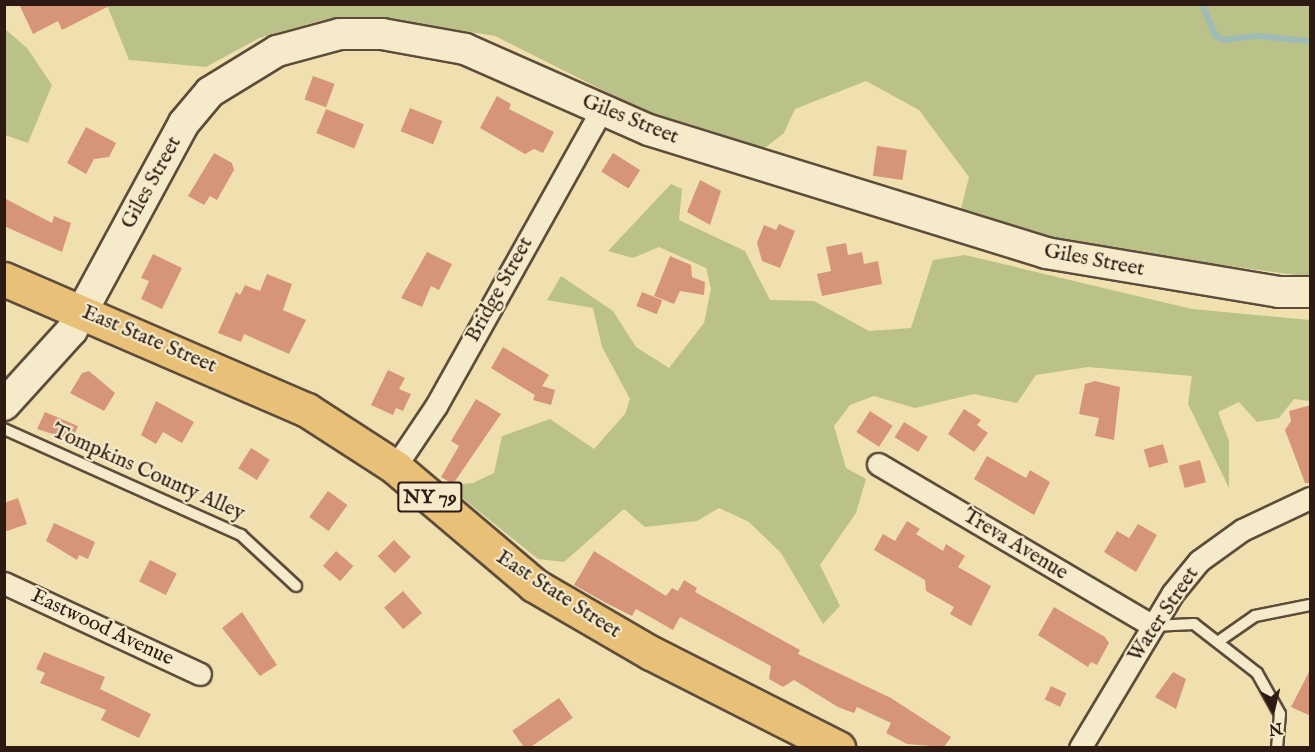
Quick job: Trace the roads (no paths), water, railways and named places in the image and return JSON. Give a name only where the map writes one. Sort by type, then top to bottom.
[{"type":"highway","name":"East State Street","points":[[4,279],[307,410],[395,467],[534,585],[651,653],[838,747]]},
{"type":"street","name":"Giles Street","points":[[4,405],[82,313],[184,123],[210,92],[277,51],[340,34],[424,41],[504,64],[602,111],[773,171],[1046,253],[1278,292],[1311,292]]},
{"type":"street","name":"Bridge Street","points":[[395,467],[436,406],[602,111]]},
{"type":"street","name":"Treva Avenue","points":[[878,464],[1153,626]]},
{"type":"street","name":"Water Street","points":[[1080,747],[1172,594],[1215,547],[1311,498]]},
{"type":"street","name":"Eastwood Avenue","points":[[4,583],[200,674]]},
{"type":"lane","name":"Tompkins County Alley","points":[[4,429],[241,534],[296,586]]},
{"type":"lane","points":[[1219,640],[1255,616],[1311,605]]},
{"type":"lane","points":[[1153,626],[1194,624],[1219,640],[1266,683],[1280,714],[1280,747]]},
{"type":"waterway","points":[[1202,4],[1215,35],[1223,40],[1257,36],[1310,41]]}]
